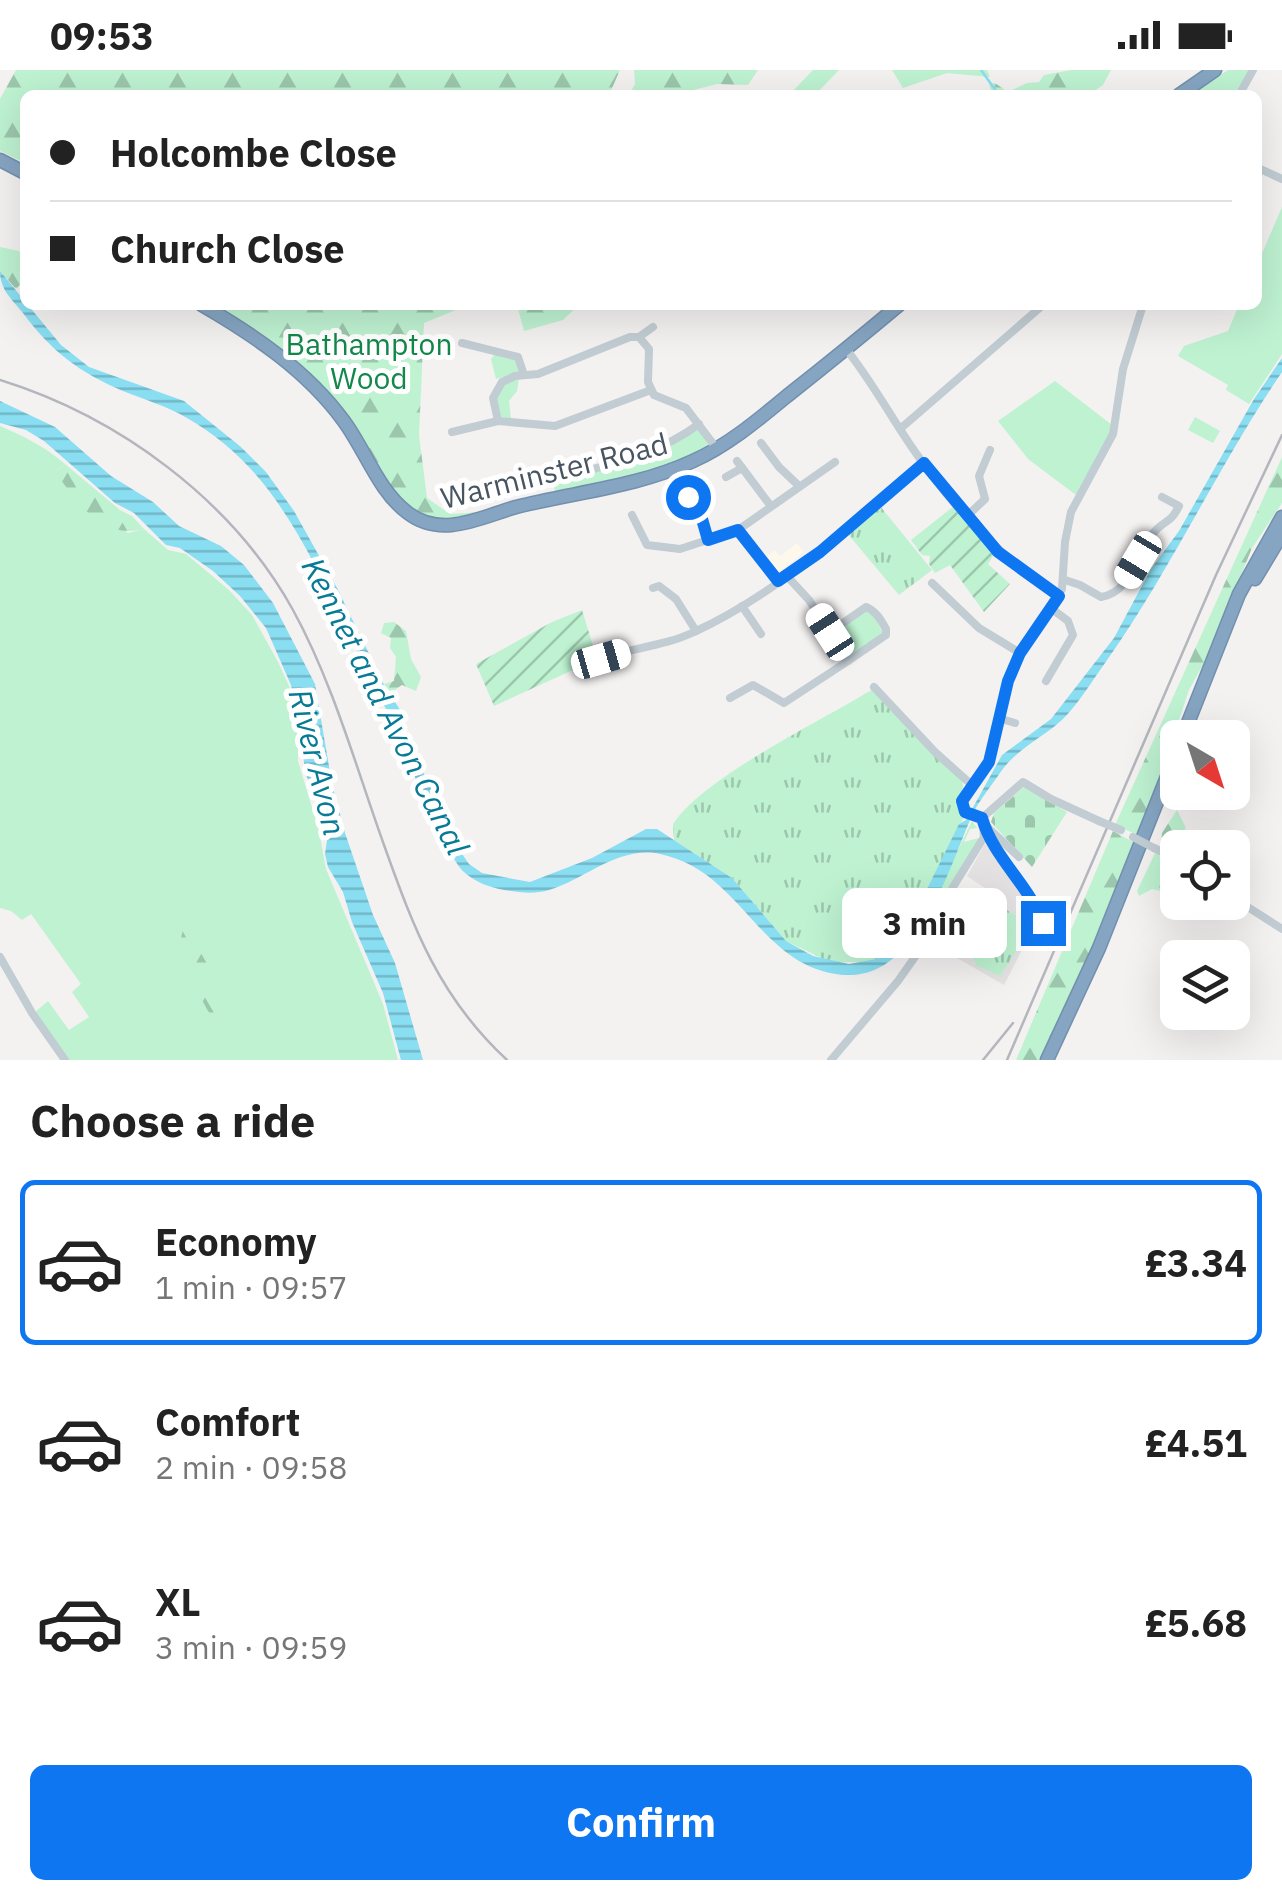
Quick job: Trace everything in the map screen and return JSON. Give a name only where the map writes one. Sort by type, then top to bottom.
[{"type":"highway","points":[[1187,90],[1215,70]]},
{"type":"highway","name":"Warminster Road","points":[[210,310],[264,344],[322,397],[346,423],[396,502],[426,524],[455,525],[602,490],[692,462],[717,448],[893,310]]},
{"type":"highway","points":[[1189,720],[1238,594],[1282,517]]},
{"type":"highway","points":[[1197,720],[1246,596],[1282,534]]},
{"type":"highway","points":[[1047,1060],[1099,948],[1160,794]]},
{"type":"highway","points":[[1056,1060],[1106,950],[1162,810]]},
{"type":"street","points":[[900,429],[1037,310]]},
{"type":"street","points":[[1019,857],[967,814],[962,801],[989,762],[998,718],[1020,653],[1052,609],[1065,580],[1064,542],[1071,512],[1113,434],[1123,368],[1141,310]]},
{"type":"street","points":[[498,422],[494,392],[507,378],[538,374],[653,328]]},
{"type":"street","points":[[638,337],[649,349],[651,390],[658,398],[686,408],[717,448]]},
{"type":"street","points":[[462,342],[518,356],[524,375]]},
{"type":"street","points":[[846,349],[966,517],[998,552],[1059,596]]},
{"type":"street","points":[[452,432],[498,422],[555,426],[651,390]]},
{"type":"street","points":[[563,477],[633,458],[673,441],[699,424]]},
{"type":"street","points":[[761,443],[799,486]]},
{"type":"street","points":[[966,517],[985,499],[979,476],[990,450]]},
{"type":"street","points":[[632,515],[647,545],[673,550],[738,530],[830,463]]},
{"type":"street","points":[[590,664],[696,632],[742,606],[820,552],[924,463]]},
{"type":"street","points":[[726,477],[740,465],[770,506]]},
{"type":"street","points":[[1065,580],[1101,598],[1120,590],[1156,530],[1172,521],[1179,506],[1162,497]]},
{"type":"street","points":[[693,500],[708,540]]},
{"type":"street","points":[[738,530],[782,578],[809,600],[848,661]]},
{"type":"street","points":[[668,582],[656,587],[676,599],[696,632]]},
{"type":"street","points":[[932,583],[965,617],[1020,653]]},
{"type":"street","points":[[742,606],[758,629],[743,632]]},
{"type":"street","points":[[730,698],[753,685],[784,702],[882,640],[886,629],[873,610],[866,607],[830,632]]},
{"type":"street","points":[[1046,681],[1073,635],[1068,622],[1052,609]]},
{"type":"street","points":[[874,688],[973,786]]},
{"type":"street","points":[[998,718],[1015,723]]},
{"type":"street","points":[[831,1060],[922,948],[982,824],[1023,782],[1160,851]]},
{"type":"street","points":[[982,824],[1040,916],[1040,937]]},
{"type":"street","points":[[1250,908],[1282,929]]},
{"type":"street","points":[[0,957],[65,1060]]},
{"type":"shaded area","points":[[797,543],[804,552],[777,574],[764,558],[775,550],[780,556]]},
{"type":"shaded area","points":[[987,840],[1029,903],[1023,913],[1026,942],[1004,985],[950,954],[985,888],[967,876]]},
{"type":"green space","points":[[16,70],[620,70],[611,90],[20,90],[20,161],[0,151],[0,99]]},
{"type":"green space","points":[[634,70],[758,70],[748,85],[632,90]]},
{"type":"green space","points":[[813,70],[839,70],[820,90],[794,90]]},
{"type":"green space","points":[[892,70],[987,70],[990,77],[947,73],[903,88]]},
{"type":"green space","points":[[1111,70],[1096,90],[1012,90],[1039,82],[1044,75]]},
{"type":"green space","points":[[1228,70],[1250,70],[1237,90],[1198,90]]},
{"type":"green space","points":[[995,83],[1005,90],[991,90],[989,84]]},
{"type":"green space","points":[[1282,207],[1282,354],[1249,404],[1226,390],[1228,385],[1178,356],[1184,346],[1228,331],[1237,310],[1262,310],[1262,254]]},
{"type":"green space","points":[[0,247],[19,251],[20,285],[16,289],[0,271]]},
{"type":"green space","name":"Bathampton Wood","points":[[222,310],[456,310],[424,323],[419,435],[427,498],[450,514],[483,512],[432,519],[404,505],[385,481],[354,425],[331,398]]},
{"type":"green space","name":"Bathampton Wood","points":[[518,310],[574,310],[563,320],[524,331]]},
{"type":"green space","points":[[496,353],[517,359],[520,372],[496,379],[491,359]]},
{"type":"green space","points":[[519,378],[517,391],[509,401],[511,419],[501,417],[496,398],[503,384]]},
{"type":"green space","points":[[1055,381],[1112,425],[1076,495],[1028,459],[998,421]]},
{"type":"green space","points":[[1195,417],[1220,431],[1213,443],[1188,430]]},
{"type":"green space","points":[[0,426],[34,442],[65,464],[56,471],[128,533],[144,529],[168,550],[186,554],[252,615],[290,688],[298,761],[326,869],[383,1004],[398,1060],[68,1060],[35,1012],[48,1001],[69,1030],[89,1017],[72,992],[81,984],[31,914],[22,920],[0,908]]},
{"type":"green space","points":[[695,429],[708,442],[706,451],[641,476],[555,496],[554,482],[635,459]]},
{"type":"green space","points":[[1282,457],[1282,503],[1252,548],[1179,720],[1163,720]]},
{"type":"green space","points":[[65,464],[144,529],[115,529],[92,516],[55,472]]},
{"type":"green space","points":[[880,506],[932,570],[899,595],[847,533]]},
{"type":"green space","points":[[954,506],[995,553],[988,564],[1010,584],[984,612],[950,565],[935,573],[929,564],[930,556],[922,555],[911,540]]},
{"type":"green space","points":[[582,610],[597,659],[494,706],[476,664]]},
{"type":"green space","points":[[866,610],[872,612],[884,635],[849,655],[836,633]]},
{"type":"green space","points":[[394,622],[406,631],[411,659],[421,677],[416,691],[402,685],[393,698],[384,684],[394,681],[396,657],[390,648],[391,638],[381,633],[384,623]]},
{"type":"green space","points":[[873,689],[962,777],[958,807],[964,817],[894,946],[865,962],[830,962],[786,941],[732,878],[674,840],[673,824],[710,787],[736,769]]},
{"type":"green space","points":[[1160,726],[1160,776],[1140,836],[1115,825]]},
{"type":"green space","points":[[1024,787],[1067,812],[1032,867],[991,822],[994,813]]},
{"type":"green space","points":[[1177,810],[1185,830],[1164,830]]},
{"type":"green space","points":[[972,821],[977,828],[970,829],[964,842],[979,838],[926,934],[919,931]]},
{"type":"green space","points":[[1113,831],[1135,843],[1104,924],[1042,1060],[1016,1060]]},
{"type":"green space","points":[[1156,851],[1160,853],[1160,891],[1152,889],[1139,896],[1137,891]]},
{"type":"green space","points":[[986,897],[1021,919],[1019,947],[1000,976],[977,966],[960,943]]},
{"type":"green space","points":[[185,926],[230,1003],[225,1019],[215,1018],[208,1011],[186,969],[181,947]]},
{"type":"water","points":[[0,271],[20,295],[20,310],[11,299]]},
{"type":"water","name":"Kennet and Avon Canal","points":[[20,310],[32,310],[61,345],[89,367],[184,401],[266,472],[294,511],[337,588],[401,712],[405,733],[469,864],[482,873],[530,882],[592,858],[646,829],[657,829],[732,878],[786,941],[813,956],[849,964],[876,959],[894,946],[911,905],[926,891],[959,824],[966,820],[1002,755],[1051,719],[1114,638],[1151,569],[1179,531],[1254,399],[1282,358],[1282,372],[1152,592],[1085,692],[1063,719],[1008,762],[980,801],[940,892],[911,941],[893,959],[872,971],[848,975],[818,970],[793,957],[712,880],[689,864],[660,854],[631,854],[563,885],[537,892],[499,889],[468,875],[440,834],[405,742],[310,556],[266,487],[246,464],[200,426],[108,384],[67,360]]},
{"type":"water","name":"River Avon","points":[[0,401],[55,427],[111,476],[153,502],[179,526],[221,546],[244,565],[273,603],[315,684],[332,784],[345,833],[373,915],[395,963],[423,1060],[401,1060],[383,993],[343,892],[328,867],[327,840],[306,774],[291,685],[266,628],[213,571],[180,548],[166,545],[134,513],[115,503],[44,441],[26,430],[0,423]]},
{"type":"waterway","points":[[981,70],[995,90]]},
{"type":"railway","points":[[0,380],[44,396],[129,440],[205,499],[268,570],[293,610],[320,667],[395,876],[431,960],[463,1012],[507,1060]]},
{"type":"railway","points":[[1007,1060],[1216,575],[1282,435]]},
{"type":"railway","points":[[983,1060],[1013,1023]]},
{"type":"route","points":[[688,497],[702,519],[708,540],[738,530],[778,581],[820,552],[924,463],[998,552],[1059,596],[1012,668],[989,762],[962,801],[965,812],[982,818],[985,833],[1016,875],[1043,923]]}]
